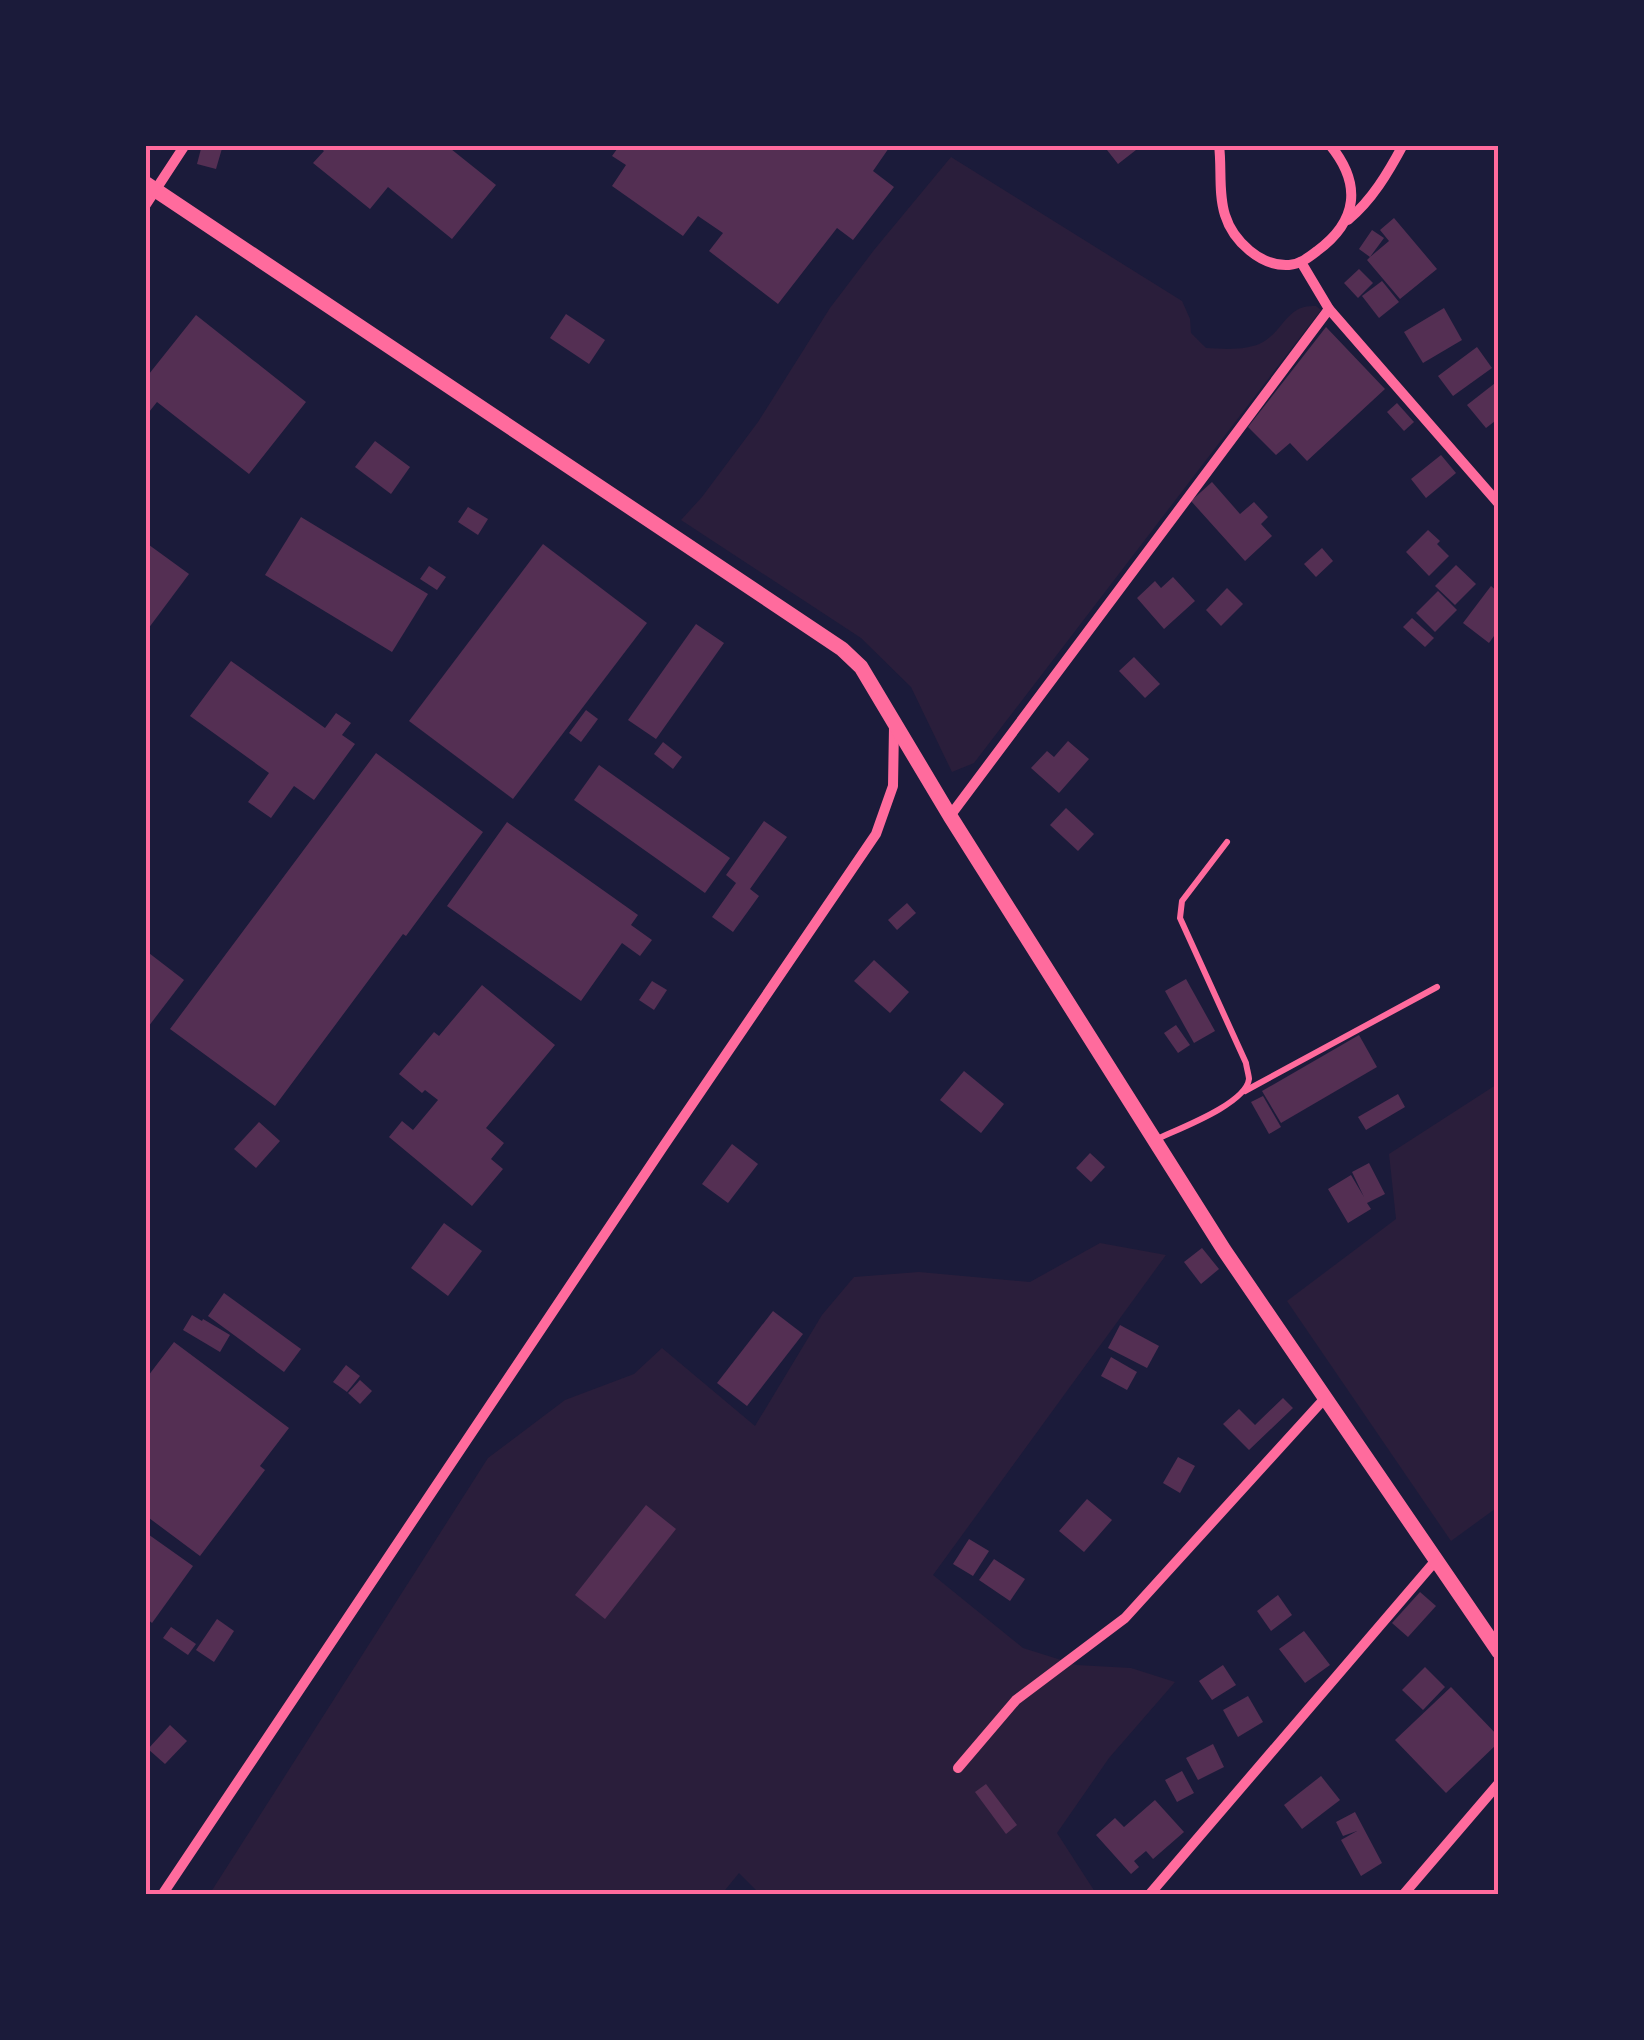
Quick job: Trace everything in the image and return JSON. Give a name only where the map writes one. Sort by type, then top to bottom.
[{"type":"main road","points":[[150,186],[842,648],[894,720],[950,816],[1224,1250],[1499,1652]]},
{"type":"street","points":[[145,206],[150,186],[185,145]]},
{"type":"street","points":[[1219,145],[1225,215],[1235,234],[1248,249],[1270,262],[1290,265],[1302,262],[1329,242],[1364,206],[1404,145]]},
{"type":"street","points":[[1330,145],[1352,184],[1352,200],[1343,225]]},
{"type":"street","points":[[1302,262],[1330,309],[1499,504]]},
{"type":"street","points":[[950,816],[1330,309]]},
{"type":"street","points":[[162,1895],[876,834],[893,786],[894,720]]},
{"type":"street","points":[[958,1768],[1016,1700],[1125,1618],[1326,1397]]},
{"type":"street","points":[[1149,1895],[1436,1559]]},
{"type":"street","points":[[1403,1895],[1499,1783]]},
{"type":"lane","points":[[1226,842],[1182,901],[1180,918],[1246,1063],[1249,1078],[1244,1092]]},
{"type":"lane","points":[[1156,1140],[1226,1106],[1244,1092],[1436,988]]},
{"type":"shaded area","points":[[951,157],[1182,301],[1191,333],[1206,348],[1257,345],[1298,309],[1316,306],[1321,310],[974,763],[952,772],[911,687],[861,638],[681,520],[758,422],[830,308]]},
{"type":"shaded area","points":[[1499,1083],[1499,1506],[1451,1541],[1287,1301],[1396,1219],[1389,1154]]},
{"type":"shaded area","points":[[1100,1243],[1166,1255],[933,1575],[1023,1648],[1077,1665],[1131,1668],[1175,1682],[1109,1758],[1057,1833],[1097,1895],[761,1895],[739,1873],[721,1895],[209,1895],[488,1458],[565,1400],[634,1374],[662,1348],[755,1426],[822,1315],[854,1277],[919,1272],[1030,1282]]},
{"type":"building","points":[[202,145],[223,145],[216,169],[197,164]]},
{"type":"building","points":[[316,145],[446,145],[496,185],[452,239],[388,187],[370,209],[313,163],[324,151]]},
{"type":"building","points":[[620,145],[891,145],[873,171],[894,187],[853,240],[837,228],[778,304],[709,251],[723,233],[698,216],[683,236],[612,186],[626,165],[612,156]]},
{"type":"building","points":[[1114,145],[1132,145],[1136,150],[1118,164],[1107,150]]},
{"type":"building","points":[[1394,218],[1437,269],[1400,299],[1367,260],[1389,241],[1380,230]]},
{"type":"building","points":[[1372,230],[1384,238],[1370,257],[1359,249]]},
{"type":"building","points":[[1359,269],[1373,283],[1358,298],[1344,283]]},
{"type":"building","points":[[1382,281],[1399,302],[1379,318],[1362,296]]},
{"type":"building","points":[[1444,308],[1462,340],[1423,363],[1404,332]]},
{"type":"building","points":[[566,314],[605,340],[589,364],[550,338]]},
{"type":"building","points":[[196,315],[306,402],[249,474],[157,402],[145,417],[145,379]]},
{"type":"building","points":[[1326,327],[1385,389],[1307,461],[1290,443],[1276,455],[1248,427]]},
{"type":"building","points":[[1477,347],[1492,368],[1453,396],[1438,376]]},
{"type":"building","points":[[1499,380],[1499,418],[1486,428],[1467,405]]},
{"type":"building","points":[[1397,403],[1414,422],[1404,431],[1387,412]]},
{"type":"building","points":[[375,441],[410,467],[391,494],[355,467]]},
{"type":"building","points":[[1441,455],[1456,473],[1426,498],[1411,479]]},
{"type":"building","points":[[1212,482],[1240,514],[1254,502],[1268,517],[1261,524],[1272,536],[1245,561],[1191,501]]},
{"type":"building","points":[[468,507],[488,519],[478,535],[458,522]]},
{"type":"building","points":[[301,517],[428,594],[392,652],[265,575]]},
{"type":"building","points":[[1428,530],[1449,556],[1429,576],[1406,552]]},
{"type":"building","points":[[145,542],[189,574],[145,633]]},
{"type":"building","points":[[543,544],[647,623],[513,799],[409,721]]},
{"type":"building","points":[[1322,548],[1333,561],[1316,577],[1304,564]]},
{"type":"building","points":[[1456,565],[1476,584],[1455,605],[1435,586]]},
{"type":"building","points":[[429,566],[446,577],[437,590],[420,579]]},
{"type":"building","points":[[1173,577],[1195,601],[1164,629],[1137,598],[1155,581],[1161,588]]},
{"type":"building","points":[[1491,586],[1499,593],[1499,629],[1489,643],[1463,623]]},
{"type":"building","points":[[1227,588],[1243,604],[1221,626],[1206,610]]},
{"type":"building","points":[[1438,591],[1457,610],[1435,632],[1416,613]]},
{"type":"building","points":[[1412,618],[1434,638],[1425,647],[1403,627]]},
{"type":"building","points":[[696,624],[724,643],[656,739],[628,720]]},
{"type":"building","points":[[1134,657],[1160,684],[1145,698],[1119,671]]},
{"type":"building","points":[[231,661],[325,728],[336,713],[351,723],[342,735],[355,744],[314,800],[294,786],[271,818],[248,802],[269,773],[190,716]]},
{"type":"building","points":[[586,710],[598,719],[581,742],[569,733]]},
{"type":"building","points":[[1068,741],[1089,759],[1059,793],[1031,768],[1047,751],[1054,757]]},
{"type":"building","points":[[663,742],[682,757],[673,769],[654,754]]},
{"type":"building","points":[[376,753],[483,832],[275,1106],[170,1029]]},
{"type":"building","points":[[599,765],[730,858],[705,893],[574,800]]},
{"type":"building","points":[[1066,808],[1094,834],[1078,851],[1050,825]]},
{"type":"building","points":[[764,821],[787,837],[750,889],[759,896],[733,932],[712,917],[736,883],[726,875]]},
{"type":"building","points":[[507,822],[638,915],[631,925],[652,940],[640,956],[622,943],[581,1001],[447,906]]},
{"type":"building","points":[[907,903],[916,913],[897,930],[888,920]]},
{"type":"building","points":[[145,950],[184,980],[145,1031]]},
{"type":"building","points":[[874,960],[909,992],[890,1013],[854,981]]},
{"type":"building","points":[[1186,979],[1215,1031],[1194,1043],[1165,991]]},
{"type":"building","points":[[652,981],[667,990],[654,1010],[639,1000]]},
{"type":"building","points":[[482,985],[555,1045],[486,1128],[504,1143],[491,1159],[503,1169],[472,1206],[389,1137],[402,1121],[413,1130],[438,1100],[425,1090],[422,1093],[399,1074],[434,1032],[439,1036]]},
{"type":"building","points":[[1176,1025],[1190,1045],[1178,1053],[1164,1033]]},
{"type":"building","points":[[1359,1035],[1377,1067],[1281,1123],[1262,1091]]},
{"type":"building","points":[[964,1071],[1004,1104],[981,1133],[940,1100]]},
{"type":"building","points":[[1398,1094],[1405,1107],[1366,1130],[1358,1117]]},
{"type":"building","points":[[1263,1096],[1281,1127],[1269,1134],[1251,1102]]},
{"type":"building","points":[[259,1122],[280,1141],[256,1168],[234,1149]]},
{"type":"building","points":[[732,1144],[758,1164],[728,1203],[702,1184]]},
{"type":"building","points":[[1090,1153],[1105,1167],[1091,1182],[1076,1168]]},
{"type":"building","points":[[1369,1163],[1385,1194],[1367,1203],[1371,1209],[1348,1223],[1328,1189],[1351,1175],[1364,1197],[1352,1172]]},
{"type":"building","points":[[444,1223],[482,1251],[448,1296],[411,1268]]},
{"type":"building","points":[[1202,1248],[1219,1269],[1201,1284],[1184,1262]]},
{"type":"building","points":[[224,1293],[301,1349],[284,1372],[208,1316]]},
{"type":"building","points":[[773,1311],[803,1334],[747,1406],[717,1383]]},
{"type":"building","points":[[192,1315],[230,1335],[220,1352],[183,1330]]},
{"type":"building","points":[[1120,1325],[1159,1346],[1147,1368],[1108,1348]]},
{"type":"building","points":[[174,1342],[289,1428],[260,1466],[265,1470],[200,1556],[145,1515],[145,1380]]},
{"type":"building","points":[[1111,1357],[1137,1372],[1127,1390],[1101,1376]]},
{"type":"building","points":[[346,1365],[360,1376],[347,1392],[333,1382]]},
{"type":"building","points":[[360,1380],[372,1391],[360,1404],[348,1393]]},
{"type":"building","points":[[1283,1398],[1293,1408],[1249,1450],[1223,1424],[1239,1409],[1255,1425]]},
{"type":"building","points":[[1178,1457],[1195,1466],[1180,1493],[1163,1483]]},
{"type":"building","points":[[1087,1499],[1112,1520],[1084,1552],[1059,1531]]},
{"type":"building","points":[[646,1505],[676,1529],[605,1619],[575,1595]]},
{"type":"building","points":[[145,1532],[193,1566],[152,1623],[145,1617]]},
{"type":"building","points":[[969,1539],[989,1551],[973,1576],[953,1564]]},
{"type":"building","points":[[994,1559],[1025,1579],[1010,1601],[979,1580]]},
{"type":"building","points":[[1420,1592],[1436,1606],[1408,1637],[1392,1623]]},
{"type":"building","points":[[1278,1595],[1292,1615],[1271,1631],[1257,1611]]},
{"type":"building","points":[[217,1619],[234,1631],[214,1662],[196,1650]]},
{"type":"building","points":[[171,1627],[196,1644],[188,1655],[163,1638]]},
{"type":"building","points":[[1304,1631],[1330,1665],[1305,1683],[1279,1649]]},
{"type":"building","points":[[1223,1665],[1236,1685],[1212,1700],[1199,1681]]},
{"type":"building","points":[[1425,1667],[1445,1687],[1423,1710],[1402,1690]]},
{"type":"building","points":[[1451,1687],[1499,1737],[1499,1742],[1446,1793],[1395,1740]]},
{"type":"building","points":[[1248,1696],[1263,1722],[1238,1737],[1223,1710]]},
{"type":"building","points":[[170,1725],[187,1741],[165,1764],[148,1749]]},
{"type":"building","points":[[1213,1744],[1224,1767],[1198,1780],[1186,1758]]},
{"type":"building","points":[[1182,1771],[1194,1793],[1177,1802],[1165,1780]]},
{"type":"building","points":[[1321,1776],[1340,1800],[1302,1829],[1284,1805]]},
{"type":"building","points":[[986,1784],[1017,1825],[1006,1834],[975,1792]]},
{"type":"building","points":[[1155,1800],[1184,1832],[1153,1859],[1146,1851],[1134,1861],[1139,1867],[1131,1874],[1096,1835],[1115,1818],[1124,1827]]},
{"type":"building","points":[[1355,1812],[1382,1863],[1361,1876],[1341,1840],[1357,1831],[1343,1836],[1336,1822]]}]
